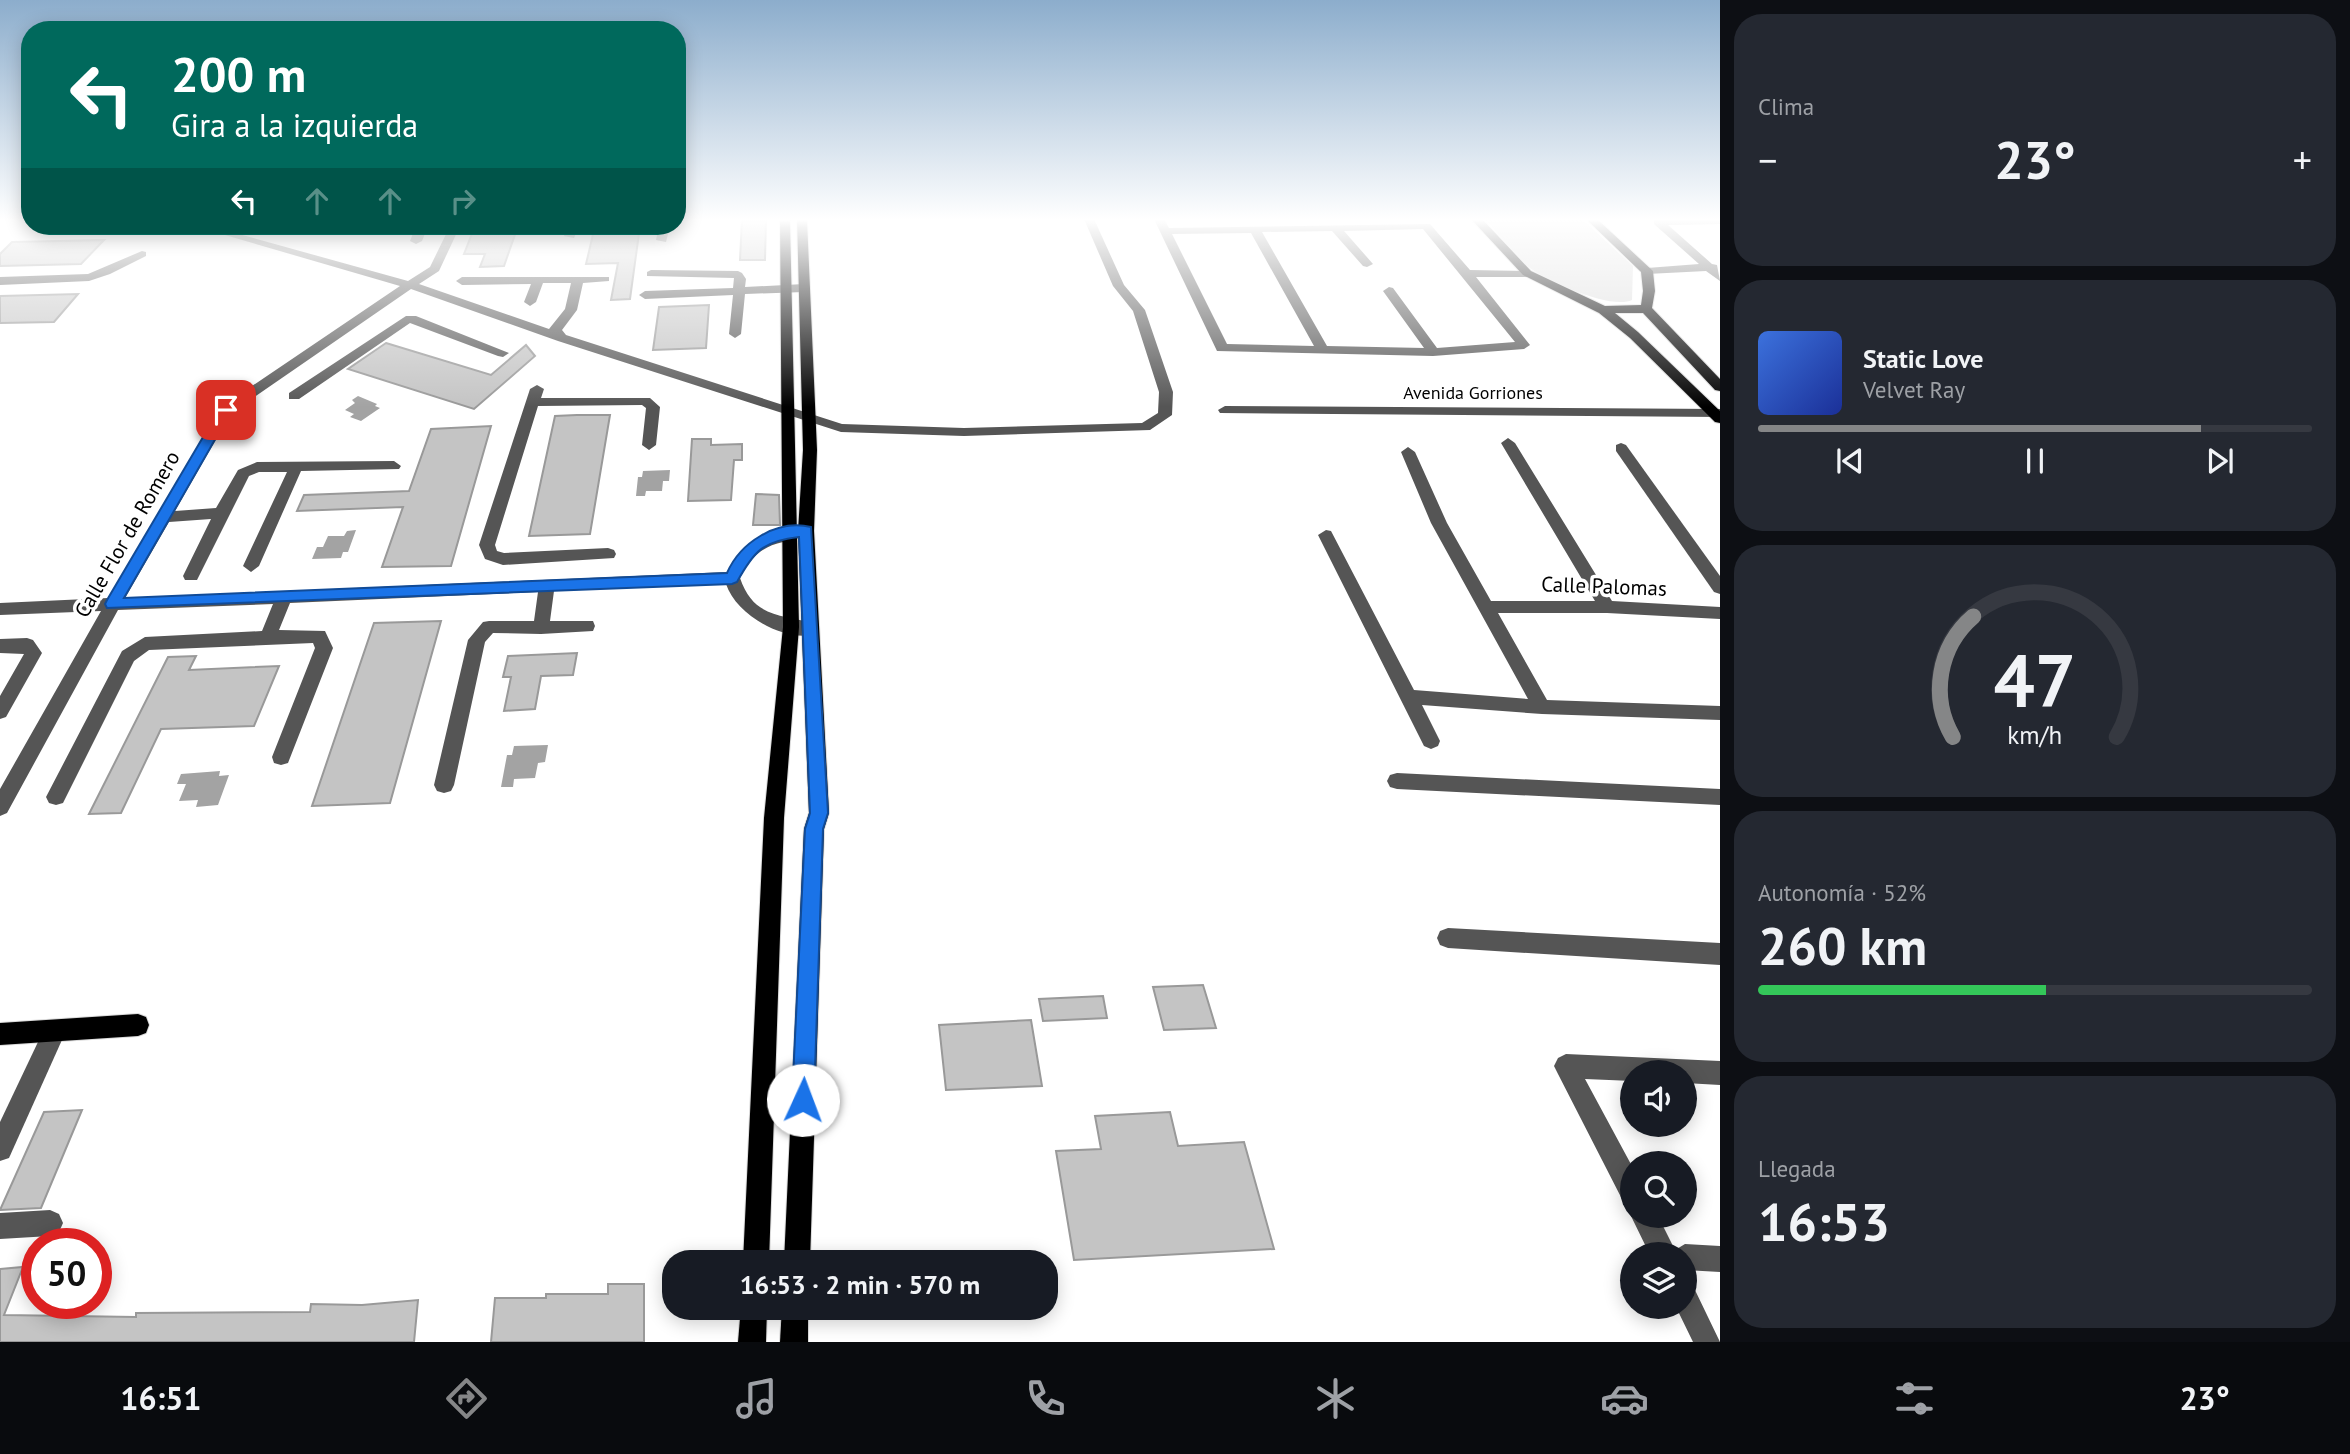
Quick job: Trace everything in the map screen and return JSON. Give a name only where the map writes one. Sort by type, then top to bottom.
[{"type":"main road","points":[[794,282],[810,418],[798,531]]},
{"type":"main road","points":[[796,282],[789,411],[798,531],[800,628],[819,813],[814,829],[797,1250]]},
{"type":"main road","points":[[1545,282],[1603,310],[1634,335],[1718,415]]},
{"type":"main road","points":[[1646,309],[1648,282]]},
{"type":"main road","points":[[1603,310],[1646,309],[1720,387]]},
{"type":"main road","points":[[756,1250],[774,818],[800,628]]},
{"type":"main road","points":[[0,1034],[138,1025]]},
{"type":"main road","points":[[752,1342],[753,1320]]},
{"type":"main road","points":[[794,1342],[795,1320]]},
{"type":"street","points":[[398,282],[841,428],[964,432],[1145,427],[1165,415],[1166,392],[1139,310],[1117,282]]},
{"type":"street","name":"Calle Flor de Romero","points":[[0,807],[113,604],[226,410],[415,282]]},
{"type":"street","points":[[530,302],[537,282]]},
{"type":"street","points":[[562,338],[555,331],[571,310],[577,282]]},
{"type":"street","points":[[735,334],[740,282]]},
{"type":"street","points":[[1190,282],[1222,348],[1433,352],[1524,345],[1473,282]]},
{"type":"street","points":[[1284,282],[1323,351]]},
{"type":"street","points":[[645,295],[795,289]]},
{"type":"street","points":[[1389,291],[1433,352]]},
{"type":"street","points":[[294,396],[401,322],[412,319],[503,353]]},
{"type":"street","points":[[316,347],[349,359]]},
{"type":"street","points":[[608,554],[503,559],[491,555],[486,545],[535,396],[645,401],[653,407],[649,445]]},
{"type":"street","name":"Avenida Gorriones","points":[[1225,411],[1718,415]]},
{"type":"street","points":[[1508,443],[1607,607]]},
{"type":"street","points":[[1621,448],[1720,588]]},
{"type":"street","points":[[1408,452],[1439,523],[1542,707]]},
{"type":"street","points":[[191,576],[243,473],[250,469],[394,466]]},
{"type":"street","points":[[251,566],[296,467]]},
{"type":"street","points":[[163,517],[221,513]]},
{"type":"street","points":[[798,531],[763,540],[739,561],[732,578],[740,599],[750,610],[764,619],[800,628]]},
{"type":"street","points":[[1326,535],[1430,741]]},
{"type":"street","points":[[537,557],[541,586],[541,628]]},
{"type":"street","points":[[0,608],[732,578]]},
{"type":"street","points":[[268,637],[284,597]]},
{"type":"street","name":"Calle Palomas","points":[[1486,607],[1607,607],[1720,613]]},
{"type":"street","points":[[444,785],[477,640],[489,627],[587,626]]},
{"type":"street","points":[[56,797],[128,656],[145,644],[319,636],[324,648],[281,757]]},
{"type":"street","points":[[0,646],[27,645],[33,653],[0,712]]},
{"type":"street","points":[[1408,697],[1542,707],[1720,713]]},
{"type":"street","points":[[1397,781],[1720,797]]},
{"type":"street","points":[[1448,938],[1720,954]]},
{"type":"street","points":[[0,1149],[55,1031]]},
{"type":"street","points":[[1620,1169],[1566,1066],[1720,1073]]},
{"type":"street","points":[[0,1226],[50,1223]]},
{"type":"street","points":[[1697,1258],[1720,1259]]},
{"type":"street","points":[[1696,1319],[1708,1342]]},
{"type":"shaded area","points":[[1554,282],[1633,282],[1632,300],[1610,301]]},
{"type":"shaded area","points":[[358,396],[380,408],[361,421],[350,417],[354,414],[345,410],[355,403],[352,400]]},
{"type":"shaded area","points":[[670,470],[669,481],[663,481],[662,491],[646,491],[645,496],[636,496],[638,477],[642,477],[643,471]]},
{"type":"shaded area","points":[[356,530],[348,552],[343,552],[341,558],[312,559],[317,547],[323,547],[328,536],[344,536],[347,531]]},
{"type":"shaded area","points":[[548,745],[545,762],[538,763],[535,778],[514,779],[513,787],[501,787],[507,755],[512,755],[514,746]]},
{"type":"shaded area","points":[[220,771],[219,776],[229,775],[218,805],[196,807],[198,800],[179,801],[186,784],[177,784],[181,774]]},
{"type":"building","points":[[614,282],[632,282],[630,299],[611,300]]},
{"type":"building","points":[[78,294],[54,322],[0,323],[0,296]]},
{"type":"building","points":[[709,305],[706,348],[653,350],[659,307]]},
{"type":"building","points":[[386,343],[491,375],[526,345],[535,356],[474,409],[348,369]]},
{"type":"building","points":[[610,415],[590,534],[529,536],[555,416]]},
{"type":"building","points":[[491,426],[451,566],[382,567],[403,507],[297,511],[304,495],[409,491],[431,429]]},
{"type":"building","points":[[692,439],[711,439],[711,445],[742,444],[742,460],[734,460],[731,500],[688,501]]},
{"type":"building","points":[[756,494],[779,495],[780,525],[753,525]]},
{"type":"building","points":[[441,621],[390,803],[312,806],[374,623]]},
{"type":"building","points":[[577,653],[573,675],[541,676],[535,709],[504,711],[511,677],[503,677],[508,656]]},
{"type":"building","points":[[196,656],[189,670],[279,666],[254,726],[161,729],[121,813],[89,814],[168,657]]},
{"type":"building","points":[[1203,985],[1216,1028],[1164,1030],[1153,987]]},
{"type":"building","points":[[1103,996],[1107,1018],[1043,1021],[1039,999]]},
{"type":"building","points":[[1031,1020],[1042,1086],[946,1090],[939,1025]]},
{"type":"building","points":[[82,1110],[41,1208],[0,1210],[44,1112]]},
{"type":"building","points":[[1170,1112],[1178,1146],[1244,1142],[1274,1249],[1074,1260],[1056,1151],[1101,1149],[1095,1116]]},
{"type":"building","points":[[21,1267],[4,1315],[21,1315],[21,1319],[112,1319],[112,1317],[136,1317],[136,1313],[310,1312],[311,1304],[362,1305],[418,1300],[414,1342],[0,1342],[0,1269]]},
{"type":"building","points":[[608,1284],[644,1284],[644,1342],[491,1342],[495,1298],[546,1298],[546,1294],[608,1294]]},
{"type":"route","points":[[226,410],[113,604],[732,578],[739,561],[763,540],[779,534],[806,531],[819,813],[814,829],[803,1100]]}]
